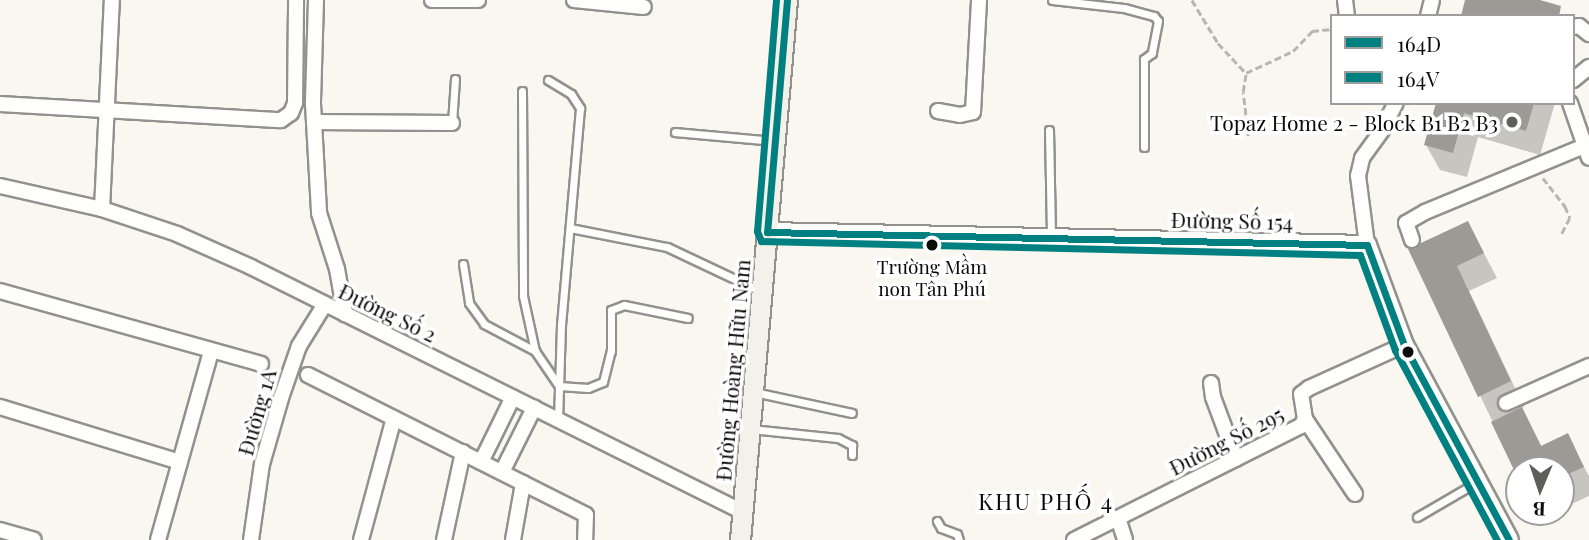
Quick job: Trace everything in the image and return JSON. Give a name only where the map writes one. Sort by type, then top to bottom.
[{"type":"main road","name":"Đường Hoàng Hữu Nam","points":[[740,540],[787,0]]},
{"type":"street","points":[[102,209],[112,0]]},
{"type":"street","points":[[0,104],[281,120],[291,113],[295,103],[296,0]]},
{"type":"street","points":[[316,0],[314,122],[319,213],[337,269],[345,314]]},
{"type":"street","points":[[432,0],[478,0]]},
{"type":"street","points":[[574,0],[644,7]]},
{"type":"street","points":[[939,111],[960,115],[973,112],[979,0]]},
{"type":"street","points":[[1575,78],[1589,67]]},
{"type":"street","points":[[1395,105],[1382,130],[1362,158],[1358,176],[1367,245],[1404,345],[1509,540]]},
{"type":"street","points":[[1412,240],[1406,223],[1424,212],[1587,149],[1571,105]]},
{"type":"street","points":[[314,122],[452,123]]},
{"type":"street","name":"Đường Số 2","points":[[0,186],[102,209],[189,240],[325,304],[743,512]]},
{"type":"street","name":"Đường Số 154","points":[[767,232],[1367,245]]},
{"type":"street","points":[[0,291],[261,364]]},
{"type":"street","name":"Đường 1A","points":[[251,540],[262,464],[281,398],[299,346],[325,304]]},
{"type":"street","name":"Đường Số 295","points":[[1074,540],[1301,426],[1305,419],[1301,394],[1404,345]]},
{"type":"street","points":[[158,540],[211,352]]},
{"type":"street","points":[[1506,403],[1589,366]]},
{"type":"street","points":[[308,375],[586,515],[585,540]]},
{"type":"street","points":[[1211,383],[1213,397],[1236,459]]},
{"type":"street","points":[[481,462],[513,397]]},
{"type":"street","points":[[0,407],[180,462]]},
{"type":"street","points":[[502,472],[534,408]]},
{"type":"street","points":[[361,540],[394,418]]},
{"type":"street","points":[[1305,419],[1355,494]]},
{"type":"street","points":[[444,540],[463,452]]},
{"type":"street","points":[[513,540],[523,483]]},
{"type":"street","points":[[1118,518],[1125,540]]},
{"type":"street","points":[[0,530],[34,540]]},
{"type":"lane","points":[[1052,0],[1124,8],[1154,16],[1158,21],[1152,53],[1144,59],[1144,147]]},
{"type":"lane","points":[[452,123],[455,79]]},
{"type":"lane","points":[[548,80],[571,93],[580,108],[558,420]]},
{"type":"lane","points":[[523,91],[523,296],[535,351],[559,386]]},
{"type":"lane","points":[[1049,130],[1051,238]]},
{"type":"lane","points":[[676,132],[775,141]]},
{"type":"lane","points":[[570,228],[667,247],[762,292]]},
{"type":"lane","points":[[463,264],[468,303],[484,324],[535,351]]},
{"type":"lane","points":[[559,386],[588,388],[603,382],[611,351],[611,310],[624,305],[688,317]]},
{"type":"lane","points":[[753,392],[852,413]]},
{"type":"lane","points":[[750,429],[838,438],[852,445],[852,455]]},
{"type":"lane","points":[[1417,517],[1477,481]]},
{"type":"lane","points":[[937,520],[941,528],[957,534],[960,540]]},
{"type":"path","points":[[1192,0],[1218,43],[1246,73],[1243,105],[1248,136]]},
{"type":"path","points":[[1246,73],[1293,51],[1312,31],[1330,29]]},
{"type":"path","points":[[1535,167],[1565,206],[1570,218],[1562,234]]},
{"type":"building","points":[[1465,0],[1540,0],[1561,6],[1559,14],[1462,14]]},
{"type":"building","name":"Topaz Home 2 - Block B1 B2 B3","points":[[1435,105],[1533,105],[1526,131],[1464,113],[1453,153],[1424,145]]},
{"type":"building","points":[[1468,221],[1484,253],[1457,266],[1511,381],[1478,397],[1408,249],[1416,249],[1421,243]]},
{"type":"building","points":[[1522,407],[1541,446],[1568,433],[1584,467],[1575,471],[1575,456],[1507,456],[1491,422]]},
{"type":"transit line","name":"164V","points":[[776,0],[757,231],[761,241],[1360,255],[1395,350],[1497,540]]},
{"type":"transit line","name":"164D","points":[[787,0],[767,232],[1367,245],[1404,345],[1509,540]]},
{"type":"place","name":"Topaz Home 2 - Block B1 B2 B3","points":[[1512,122]]},
{"type":"place","name":"Trường Mầm non Tân Phú","points":[[932,245]]},
{"type":"district","name":"KHU PHỐ 4","points":[[1046,501]]}]
